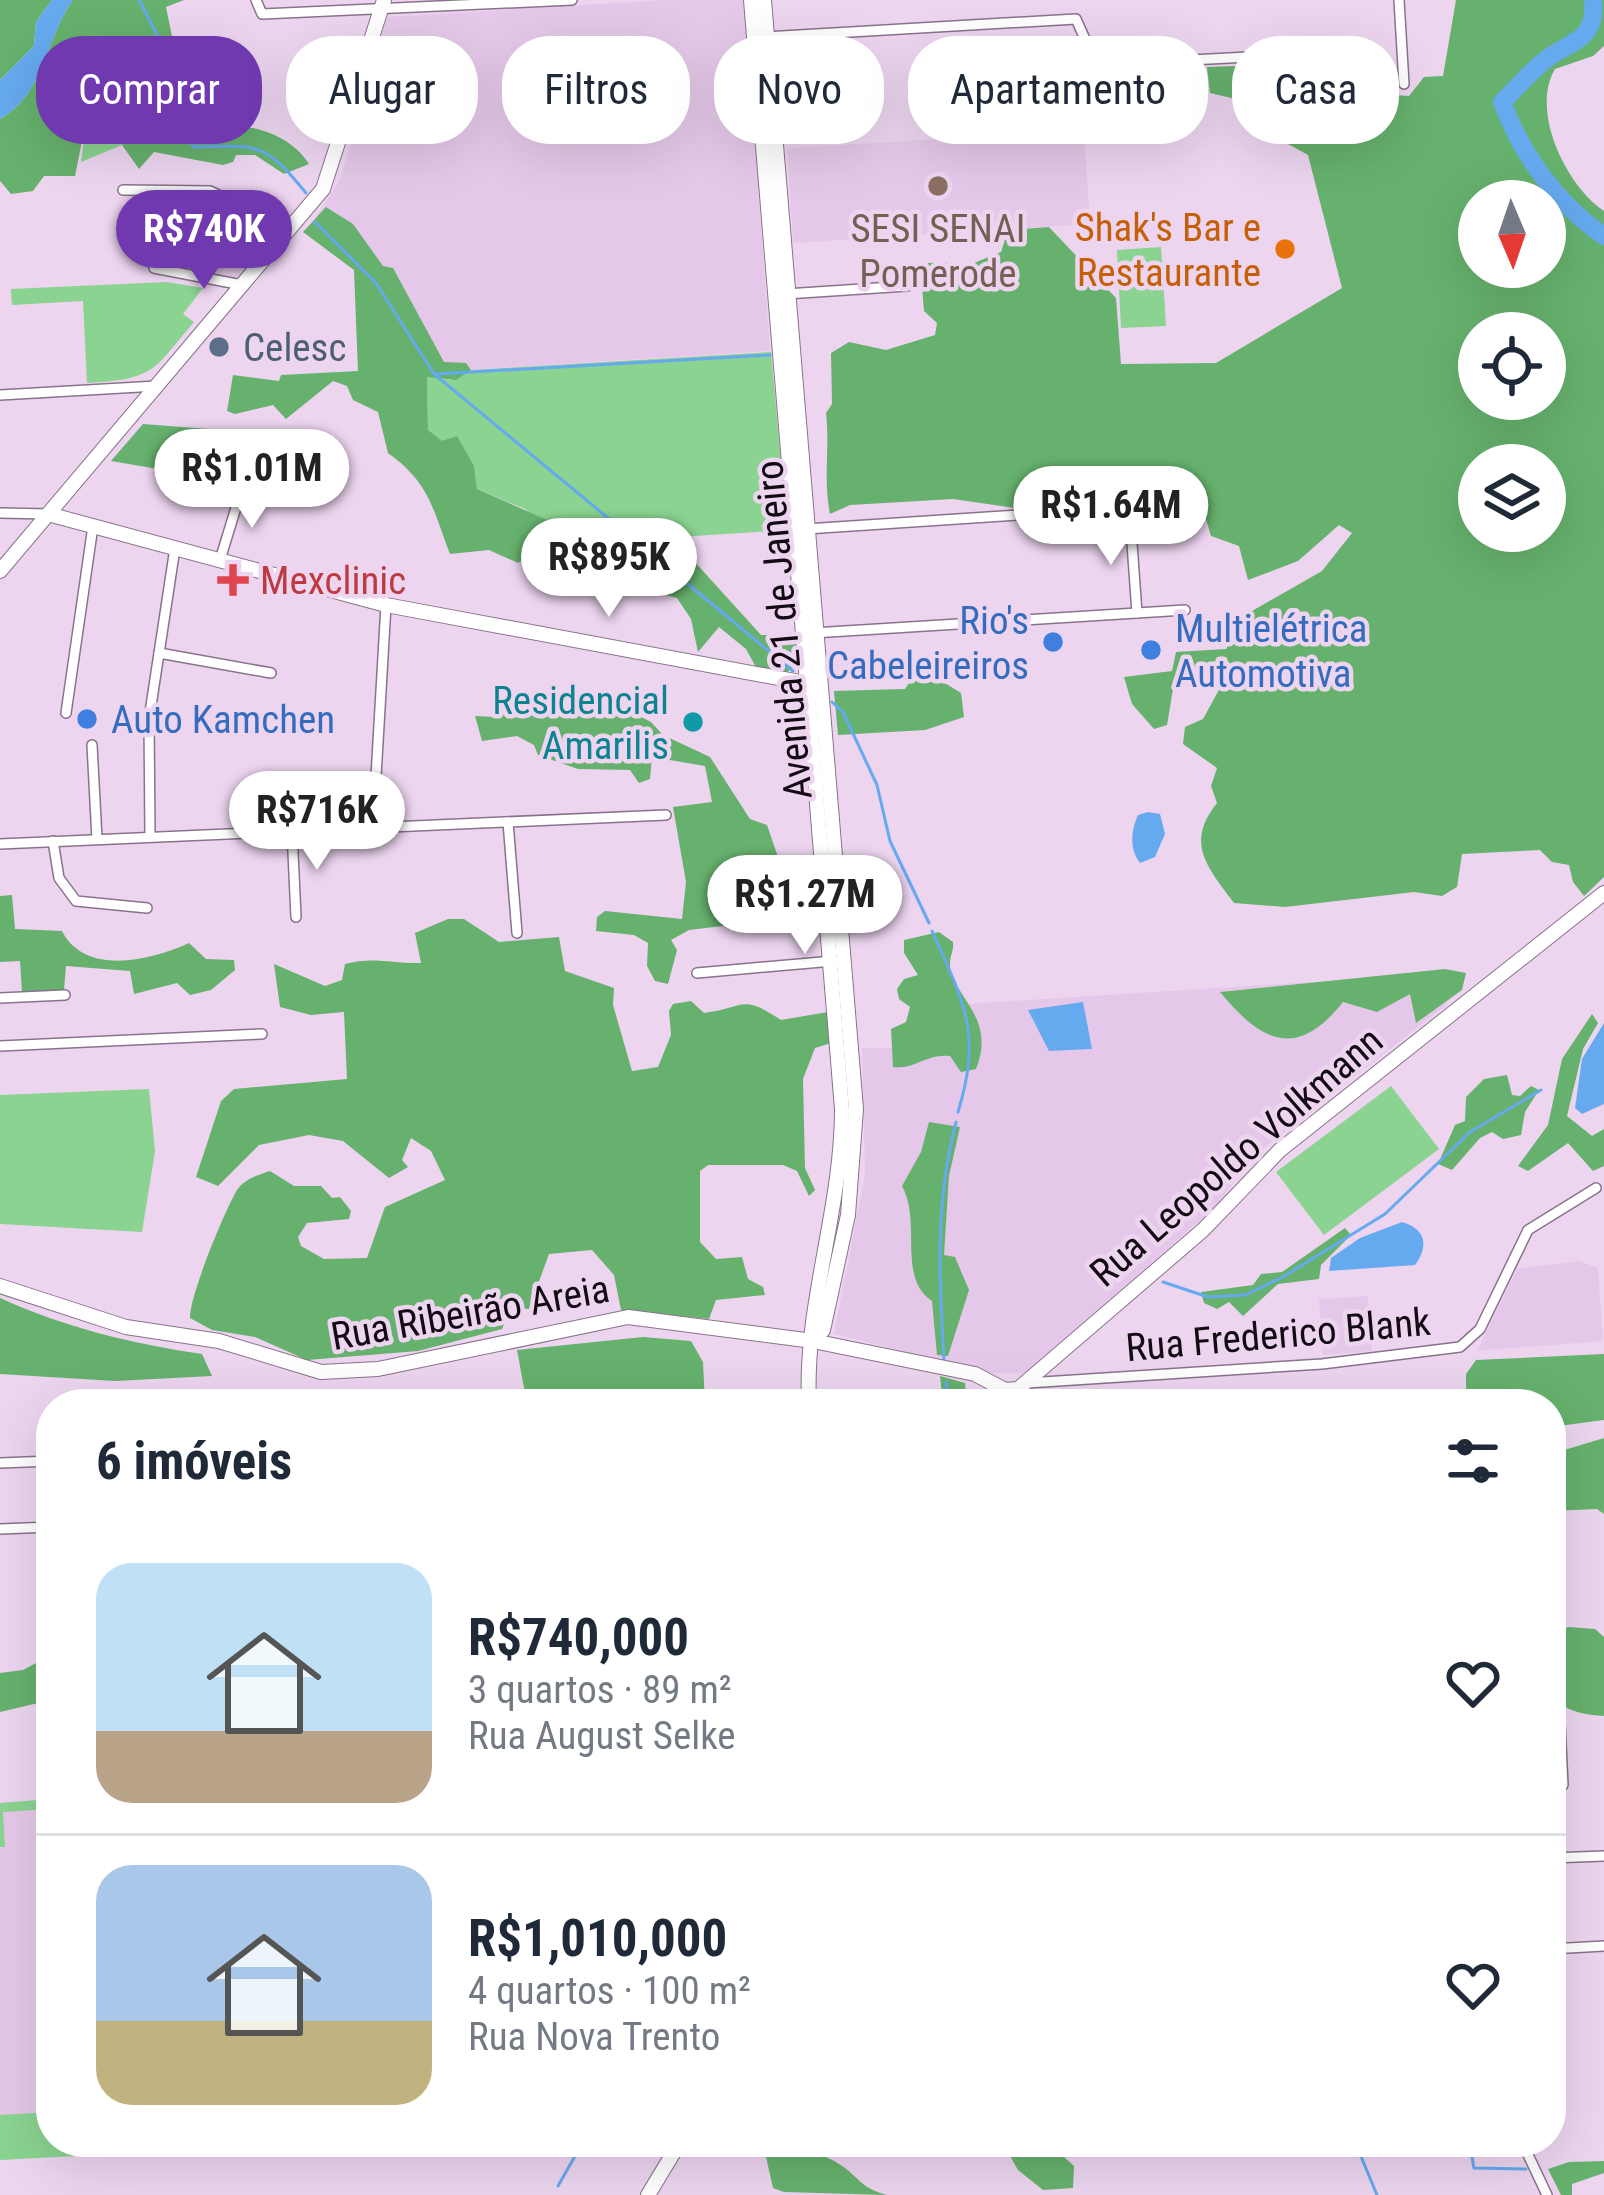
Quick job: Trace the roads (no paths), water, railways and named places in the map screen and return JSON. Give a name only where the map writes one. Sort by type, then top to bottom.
[{"type":"street","points":[[256,0],[258,14],[572,0]]},
{"type":"street","name":"Avenida 21 de Janeiro","points":[[751,0],[760,36]]},
{"type":"street","name":"Avenida 21 de Janeiro","points":[[761,36],[764,0]]},
{"type":"street","points":[[1399,0],[1404,84]]},
{"type":"street","points":[[0,571],[332,173],[383,5]]},
{"type":"street","points":[[794,36],[1076,19],[1083,36]]},
{"type":"street","name":"Avenida 21 de Janeiro","points":[[769,144],[849,1109],[844,1238],[823,1330],[813,1341],[810,1389]]},
{"type":"street","points":[[123,190],[210,191],[289,230]]},
{"type":"street","points":[[154,268],[242,285]]},
{"type":"street","points":[[782,294],[907,286]]},
{"type":"street","points":[[0,395],[157,386]]},
{"type":"street","points":[[220,560],[242,488]]},
{"type":"street","points":[[801,529],[1127,509],[1137,613]]},
{"type":"street","points":[[0,513],[48,514],[386,605],[814,685]]},
{"type":"street","points":[[66,713],[93,526]]},
{"type":"street","points":[[150,837],[147,736],[175,548]]},
{"type":"street","points":[[373,828],[386,605]]},
{"type":"street","points":[[810,633],[1185,610]]},
{"type":"street","points":[[159,653],[271,673]]},
{"type":"street","points":[[92,745],[97,839]]},
{"type":"street","points":[[0,844],[666,815]]},
{"type":"street","points":[[508,822],[517,933]]},
{"type":"street","points":[[292,831],[296,917]]},
{"type":"street","points":[[53,841],[59,878],[76,901],[147,908]]},
{"type":"street","name":"Rua Leopoldo Volkmann","points":[[1028,1383],[1203,1230],[1280,1150],[1604,892]]},
{"type":"street","points":[[698,973],[837,961]]},
{"type":"street","points":[[0,998],[64,995]]},
{"type":"street","points":[[0,1046],[262,1034]]},
{"type":"street","name":"Rua Frederico Blank","points":[[1028,1383],[1348,1362],[1460,1347],[1480,1329],[1528,1230],[1596,1188]]},
{"type":"street","name":"Rua Ribeirão Areia","points":[[0,1286],[126,1327],[219,1341],[321,1372],[378,1369],[537,1332],[628,1317],[813,1341],[975,1374],[1002,1387]]},
{"type":"street","points":[[1002,1387],[1028,1383]]},
{"type":"street","points":[[0,1463],[36,1462]]},
{"type":"street","points":[[0,1529],[36,1528]]},
{"type":"street","points":[[1566,1857],[1604,1856]]},
{"type":"street","points":[[1566,1948],[1604,1946]]},
{"type":"street","points":[[647,2195],[671,2157]]},
{"type":"street","points":[[1529,2157],[1547,2195]]},
{"type":"water","points":[[52,0],[73,0],[55,36],[36,36],[36,80],[0,119],[0,80],[34,46],[36,22]]},
{"type":"water","points":[[1160,814],[1165,834],[1155,857],[1140,863],[1133,834],[1138,815]]},
{"type":"water","points":[[1083,1002],[1092,1049],[1049,1051],[1028,1010]]},
{"type":"water","points":[[1604,1023],[1604,1104],[1582,1114],[1575,1108],[1582,1059]]},
{"type":"water","points":[[1402,1222],[1423,1239],[1415,1265],[1329,1271],[1331,1258],[1360,1238]]},
{"type":"waterway","points":[[139,0],[178,75],[186,137],[194,147],[258,150],[280,164],[306,193]]},
{"type":"waterway","points":[[1593,0],[1586,32],[1544,61],[1502,102],[1543,177],[1604,236]]},
{"type":"waterway","points":[[315,222],[376,283],[434,374],[793,671]]},
{"type":"waterway","points":[[436,374],[770,355]]},
{"type":"waterway","points":[[832,702],[843,712],[877,785],[890,841],[929,923]]},
{"type":"waterway","points":[[932,931],[961,1000],[969,1040],[958,1112]]},
{"type":"waterway","points":[[1163,1282],[1208,1297],[1245,1295],[1281,1278],[1385,1214],[1470,1132],[1541,1090]]},
{"type":"waterway","points":[[944,1360],[942,1211],[956,1122]]},
{"type":"waterway","points":[[946,1382],[947,1389]]},
{"type":"waterway","points":[[558,2186],[574,2157]]},
{"type":"waterway","points":[[1361,2157],[1377,2195]]},
{"type":"waterway","points":[[1472,2157],[1474,2168],[1526,2169]]},
{"type":"place","name":"SESI SENAI Pomerode","points":[[938,186]]},
{"type":"place","name":"Shak's Bar e Restaurante","points":[[1285,249]]},
{"type":"place","name":"Celesc","points":[[219,347]]},
{"type":"place","name":"Mexclinic","points":[[233,580]]},
{"type":"place","name":"Rio's Cabeleireiros","points":[[1053,642]]},
{"type":"place","name":"Multielétrica Automotiva","points":[[1151,650]]},
{"type":"place","name":"Auto Kamchen","points":[[87,719]]},
{"type":"place","name":"Residencial Amarilis","points":[[693,722]]}]
